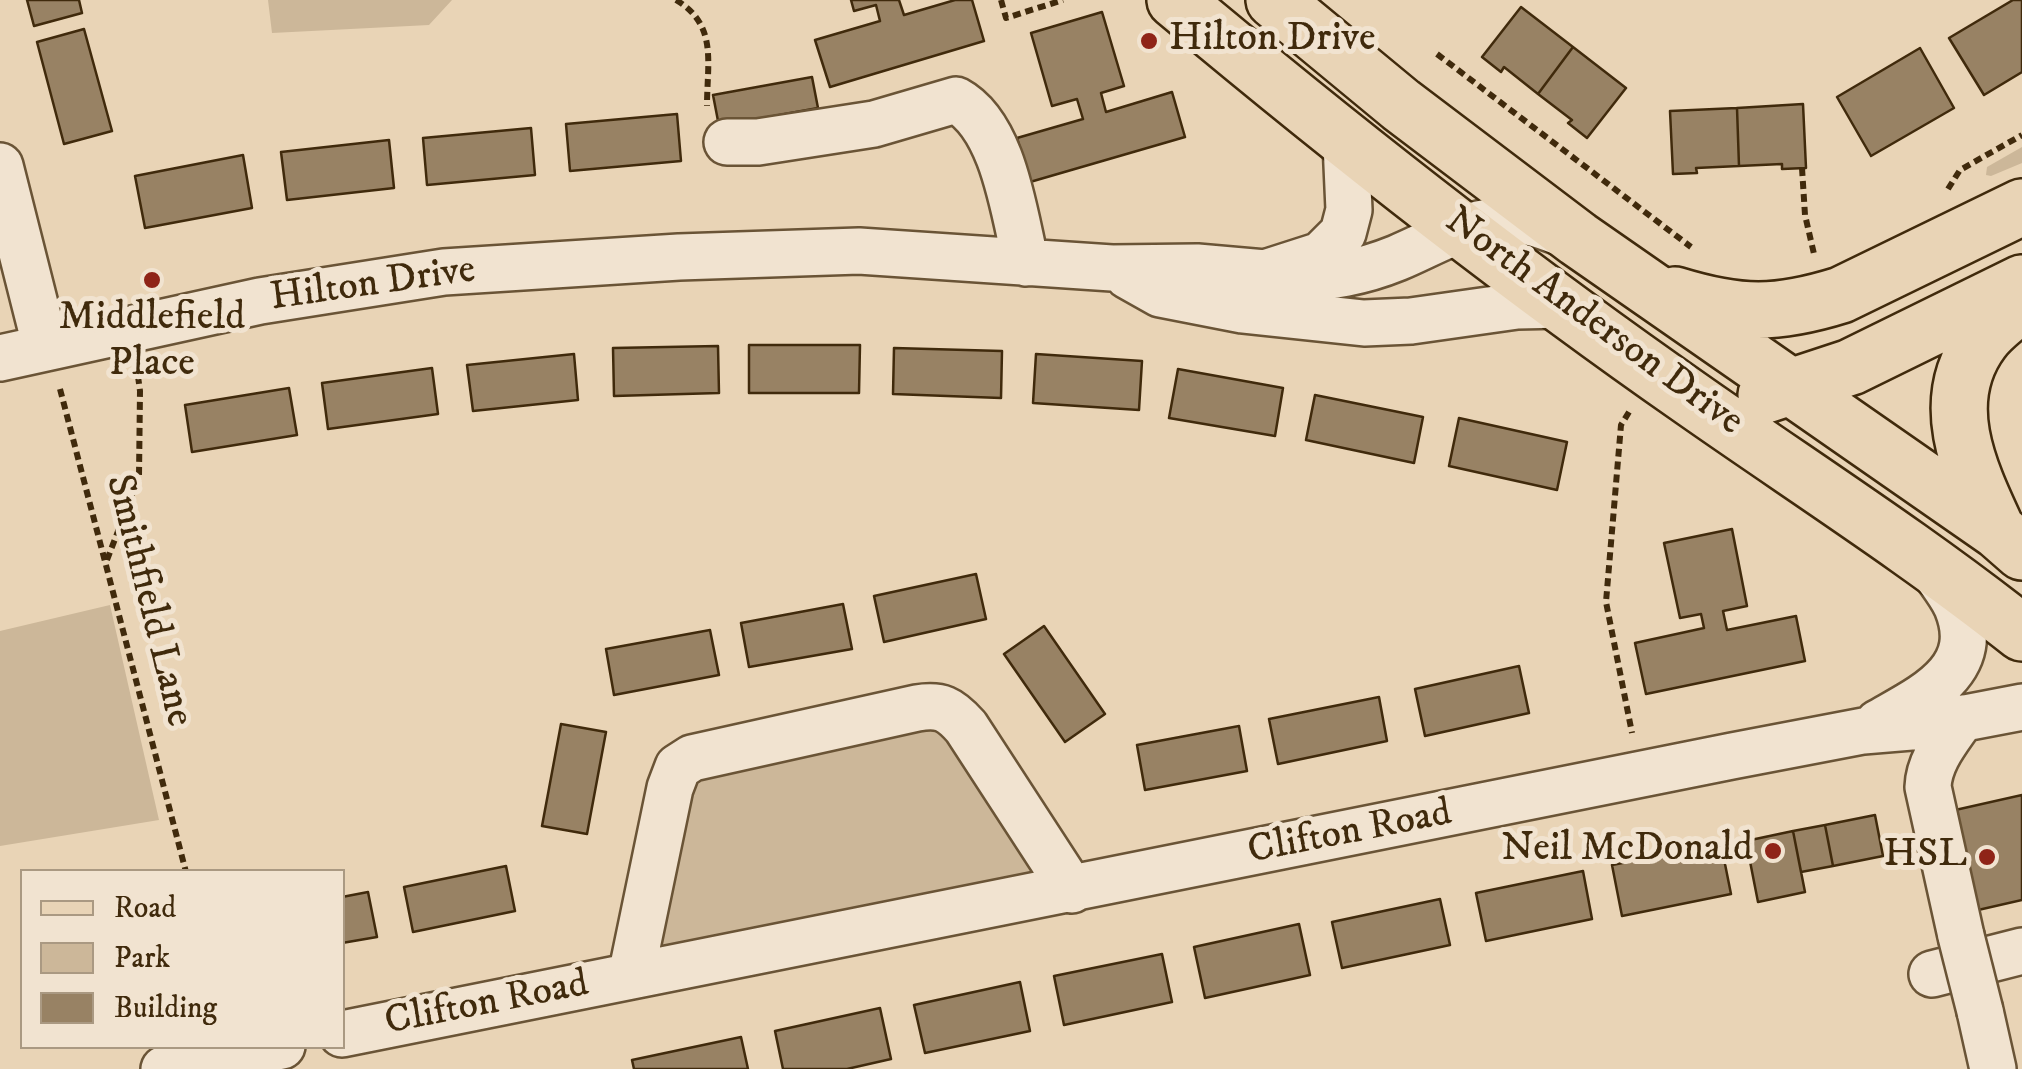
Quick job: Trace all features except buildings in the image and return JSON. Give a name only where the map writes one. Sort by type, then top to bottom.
[{"type":"main road","name":"North Anderson Drive","points":[[1175,0],[1346,143],[1562,305],[1929,563],[2022,633]]},
{"type":"main road","name":"North Anderson Drive","points":[[1274,0],[1400,105],[1578,239],[2010,542]]},
{"type":"main road","points":[[1639,283],[1745,311],[1781,311],[1841,295],[2022,207]]},
{"type":"main road","points":[[1688,396],[1746,399],[1791,388],[1851,367],[2022,283]]},
{"type":"main road","points":[[2010,542],[1965,453],[1958,407],[1967,366],[1978,345],[2022,304]]},
{"type":"street","points":[[726,142],[758,142],[874,124],[956,100],[973,109],[1000,159],[1026,263]]},
{"type":"street","name":"Hilton Drive","points":[[0,358],[260,301],[444,272],[678,256],[859,252],[1265,273],[1321,255],[1343,232],[1348,210],[1346,143]]},
{"type":"street","points":[[0,166],[46,348]]},
{"type":"street","points":[[1265,273],[1330,276],[1394,259],[1461,227],[1518,220],[1578,239]]},
{"type":"street","name":"Hilton Drive","points":[[1112,268],[1160,294],[1308,319],[1410,321],[1516,306],[1562,305]]},
{"type":"street","name":"Clifton Road","points":[[1863,731],[1916,702],[1951,675],[1957,665],[1962,637],[1957,606],[1929,563]]},
{"type":"street","name":"Clifton Road","points":[[631,976],[670,788],[678,767],[692,758],[937,704],[952,710],[966,726],[1072,890]]},
{"type":"street","name":"Clifton Road","points":[[345,1033],[1863,731],[1923,726],[2022,707]]},
{"type":"street","points":[[1962,718],[1935,758],[1928,773],[1928,788],[1993,1069]]},
{"type":"street","points":[[1932,974],[2022,951]]},
{"type":"street","points":[[164,1069],[267,1049]]},
{"type":"path","points":[[676,0],[689,8],[706,30],[707,122],[726,142]]},
{"type":"path","points":[[1001,0],[1006,18],[1063,0]]},
{"type":"path","points":[[1437,54],[1691,248],[1707,254]]},
{"type":"path","points":[[1939,202],[1960,170],[2022,135]]},
{"type":"path","points":[[1802,168],[1805,216],[1816,260]]},
{"type":"path","points":[[1802,262],[1829,258]]},
{"type":"path","points":[[107,560],[140,476],[140,391],[130,329]]},
{"type":"path","name":"Smithfield Lane","points":[[46,348],[64,398],[185,869]]},
{"type":"path","points":[[1620,424],[1606,602],[1642,776]]},
{"type":"green space","points":[[268,0],[452,0],[429,25],[272,33]]},
{"type":"green space","points":[[2022,147],[2022,163],[1986,175],[1987,167]]},
{"type":"green space","points":[[110,605],[159,820],[0,846],[0,631]]},
{"type":"green space","points":[[937,705],[1072,890],[631,976],[670,788]]},
{"type":"place","name":"Hilton Drive","points":[[1149,41]]},
{"type":"place","name":"Middlefield Place","points":[[152,280]]},
{"type":"place","name":"Neil McDonald","points":[[1773,851]]},
{"type":"place","name":"HSL","points":[[1987,857]]}]
